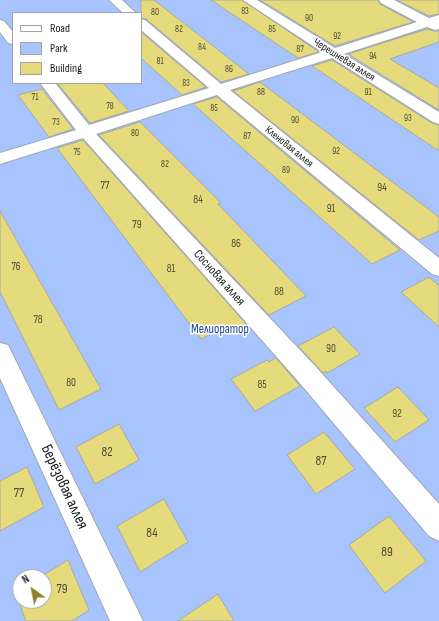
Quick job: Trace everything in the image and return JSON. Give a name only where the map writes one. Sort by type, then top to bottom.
[{"type":"street","points":[[115,0],[129,12]]},
{"type":"street","name":"Черешневая аллея","points":[[249,0],[439,119]]},
{"type":"street","points":[[385,0],[436,23]]},
{"type":"street","points":[[0,159],[333,53],[436,23]]},
{"type":"street","points":[[0,24],[12,39]]},
{"type":"street","name":"Кленовая аллея","points":[[142,24],[219,90],[439,269]]},
{"type":"street","name":"Сосновая аллея","points":[[48,84],[86,132],[307,374],[439,526]]},
{"type":"street","name":"Берёзовая аллея","points":[[0,352],[127,621]]},
{"type":"green space","name":"Мелиоратор","points":[[0,0],[439,0],[439,621],[0,621]]},
{"type":"building","points":[[141,0],[154,0],[249,74],[221,82],[146,19],[142,18]]},
{"type":"building","points":[[211,0],[242,0],[319,52],[298,58]]},
{"type":"building","points":[[260,0],[378,0],[380,4],[413,22],[335,46]]},
{"type":"building","points":[[397,0],[439,0],[439,14],[429,16]]},
{"type":"building","points":[[427,29],[439,31],[439,42],[390,59],[439,88],[439,110],[348,54]]},
{"type":"building","points":[[142,33],[206,87],[182,95],[142,59]]},
{"type":"building","points":[[332,60],[432,123],[439,125],[439,151],[312,66]]},
{"type":"building","points":[[260,82],[439,217],[439,231],[419,240],[233,91]]},
{"type":"building","points":[[58,84],[104,84],[129,111],[90,123]]},
{"type":"building","points":[[42,89],[73,129],[49,137],[18,95]]},
{"type":"building","points":[[217,97],[400,250],[372,264],[193,104]]},
{"type":"building","points":[[140,122],[221,203],[218,204],[306,296],[269,315],[99,135]]},
{"type":"building","points":[[83,140],[247,325],[228,335],[224,327],[201,339],[57,148]]},
{"type":"building","points":[[0,211],[101,389],[59,410],[0,292]]},
{"type":"building","points":[[429,277],[439,286],[439,327],[401,292]]},
{"type":"building","points":[[334,327],[360,354],[327,373],[326,371],[323,373],[298,346]]},
{"type":"building","points":[[276,358],[300,386],[255,411],[231,379],[267,360],[269,362]]},
{"type":"building","points":[[398,387],[429,420],[395,442],[364,408]]},
{"type":"building","points":[[119,424],[139,460],[95,484],[76,447]]},
{"type":"building","points":[[324,432],[355,469],[316,494],[287,455]]},
{"type":"building","points":[[27,467],[44,507],[0,531],[0,481]]},
{"type":"building","points":[[164,499],[188,542],[140,572],[117,526]]},
{"type":"building","points":[[389,516],[426,561],[385,593],[349,545]]},
{"type":"building","points":[[68,560],[89,610],[72,621],[26,621],[21,609],[52,609],[52,570]]},
{"type":"building","points":[[218,594],[234,621],[178,621]]}]
